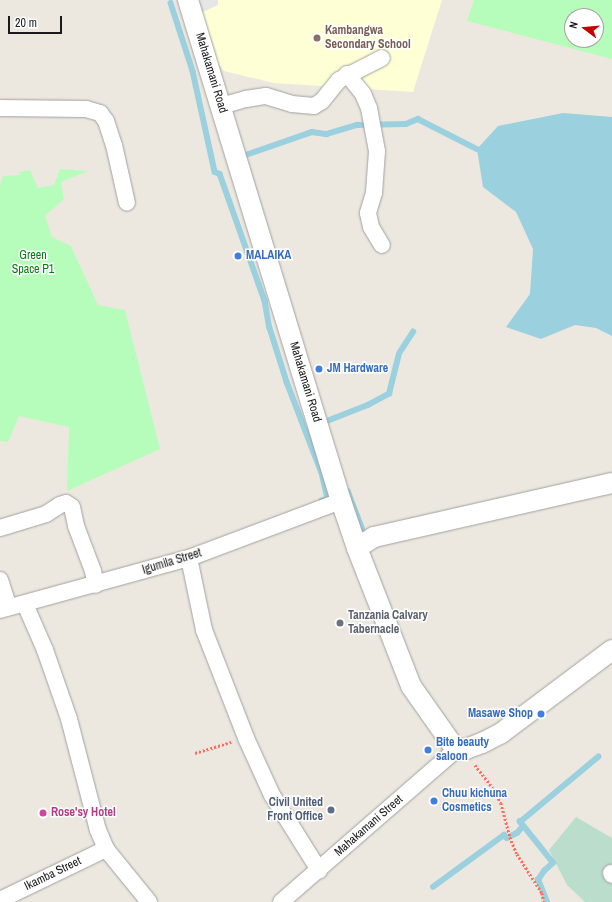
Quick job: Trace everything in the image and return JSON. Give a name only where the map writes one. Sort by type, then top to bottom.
[{"type":"street","name":"Mahakamani Road","points":[[188,0],[341,502],[357,548],[376,593],[411,686],[461,750]]},
{"type":"street","points":[[221,106],[246,99],[266,96],[292,104],[314,106],[322,101],[339,80],[347,74],[382,58]]},
{"type":"street","points":[[347,74],[363,94],[370,108],[377,151],[374,193],[368,213],[371,228],[382,246]]},
{"type":"street","points":[[0,108],[86,109],[100,113],[106,121],[114,145],[127,204]]},
{"type":"street","points":[[357,548],[374,537],[612,483]]},
{"type":"street","name":"Igumila Street","points":[[5,609],[190,558],[341,502]]},
{"type":"street","points":[[0,528],[46,514],[66,503],[72,507],[76,526],[93,571],[96,585]]},
{"type":"street","points":[[190,558],[204,630],[246,738],[272,795],[319,870]]},
{"type":"street","points":[[0,580],[5,609]]},
{"type":"street","points":[[25,604],[45,650],[69,719],[98,830],[106,849],[149,902]]},
{"type":"street","points":[[461,750],[482,743],[500,734],[612,650]]},
{"type":"street","name":"Mahakamani Street","points":[[281,902],[461,750]]},
{"type":"street","name":"Ikamba Street","points":[[0,900],[106,849]]},
{"type":"path","points":[[195,753],[246,738]]},
{"type":"path","points":[[461,750],[501,803],[510,837],[517,854],[542,893],[544,902]]},
{"type":"shaded area","name":"Kambangwa Secondary School","points":[[190,0],[442,0],[413,92],[274,83],[224,71],[216,61]]},
{"type":"shaded area","points":[[193,0],[218,0],[218,5],[198,14]]},
{"type":"shaded area","points":[[576,817],[612,838],[612,902],[585,902],[567,885],[549,850]]},
{"type":"green space","points":[[474,0],[612,0],[612,59],[570,48],[604,48],[604,8],[564,8],[564,46],[467,21]]},
{"type":"green space","name":"Green Space P1","points":[[60,169],[88,171],[61,182],[64,199],[45,216],[52,237],[71,246],[98,305],[125,310],[160,449],[67,491],[69,427],[19,416],[8,442],[0,441],[0,185],[3,176],[20,175],[19,172],[30,170],[38,188],[54,185]]},
{"type":"water","points":[[563,113],[612,117],[612,336],[596,328],[575,325],[541,339],[506,327],[530,294],[533,249],[516,212],[483,187],[477,149],[498,126]]},
{"type":"waterway","points":[[171,3],[193,71],[215,172],[220,174],[265,301],[270,328],[287,382],[322,473],[328,499],[322,501]]},
{"type":"waterway","points":[[240,159],[243,156],[312,132],[327,134],[357,125],[406,124],[418,119],[477,149]]},
{"type":"waterway","points":[[400,352],[413,332]]},
{"type":"waterway","points":[[327,421],[368,405],[389,394],[399,354]]},
{"type":"waterway","points":[[348,491],[362,528]]},
{"type":"waterway","points":[[547,902],[538,880],[544,871],[553,863],[520,822],[598,757]]},
{"type":"waterway","points":[[433,887],[504,835],[507,838],[517,833],[523,826],[521,823]]},
{"type":"place","name":"Kambangwa Secondary School","points":[[317,38]]},
{"type":"place","name":"MALAIKA","points":[[238,256]]},
{"type":"place","name":"JM Hardware","points":[[319,369]]},
{"type":"place","name":"Tanzania Calvary Tabernacle","points":[[340,623]]},
{"type":"place","name":"Masawe Shop","points":[[541,714]]},
{"type":"place","name":"Bite beauty saloon","points":[[428,750]]},
{"type":"place","name":"Chuu kichuna Cosmetics","points":[[434,801]]},
{"type":"place","name":"Civil United Front Office","points":[[331,810]]},
{"type":"place","name":"Rose'sy Hotel","points":[[43,813]]}]
